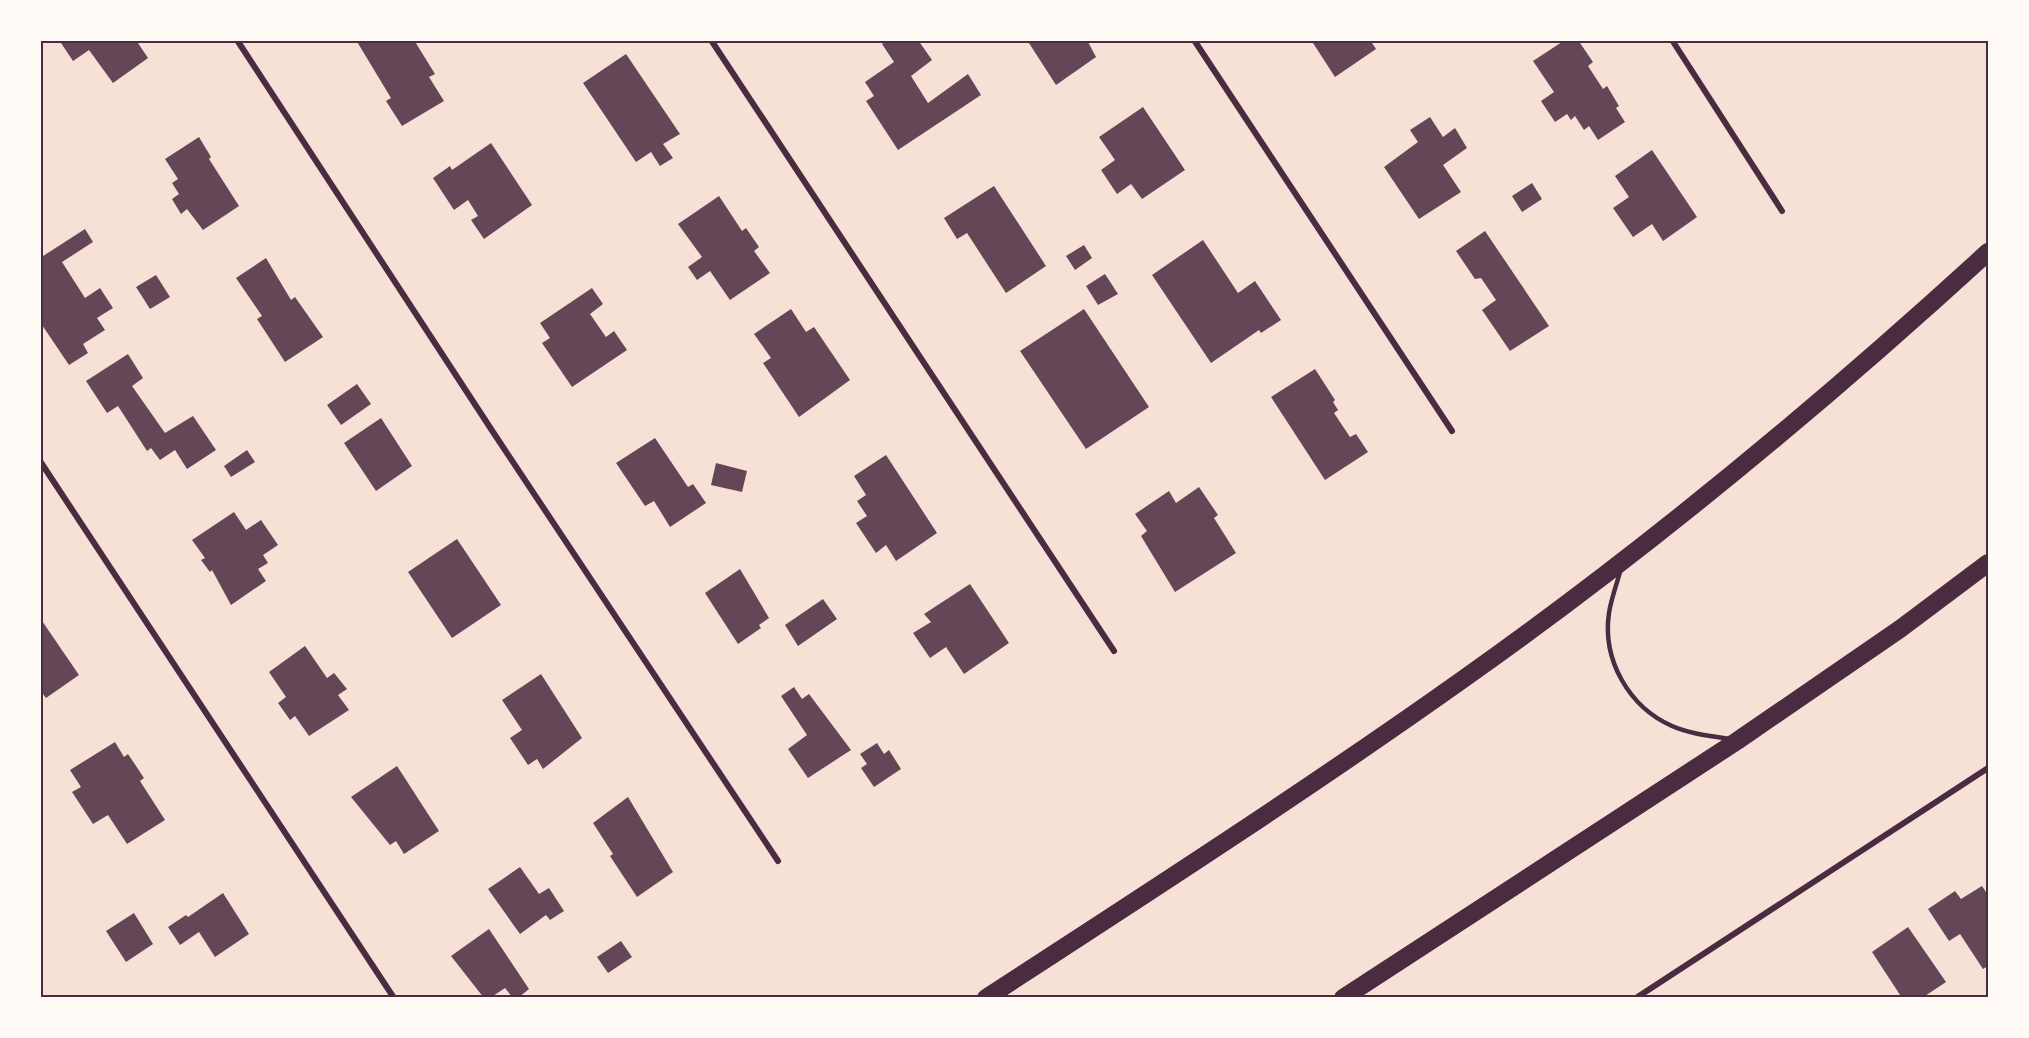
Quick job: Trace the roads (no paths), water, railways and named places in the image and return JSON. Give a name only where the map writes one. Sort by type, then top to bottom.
[{"type":"highway","points":[[986,998],[1349,758],[1464,679],[1624,558],[1784,430],[1989,252]]},
{"type":"highway","points":[[1343,998],[1737,741],[1900,629],[1989,563]]},
{"type":"street","points":[[237,40],[493,432],[778,861]]},
{"type":"street","points":[[711,40],[1114,651]]},
{"type":"street","points":[[1194,40],[1452,431]]},
{"type":"street","points":[[1672,40],[1782,211]]},
{"type":"street","points":[[40,461],[394,998]]},
{"type":"street","points":[[1636,998],[1989,768]]},
{"type":"lane","points":[[1624,558],[1609,612],[1608,630],[1613,661],[1629,692],[1643,707],[1671,726],[1737,741]]}]
